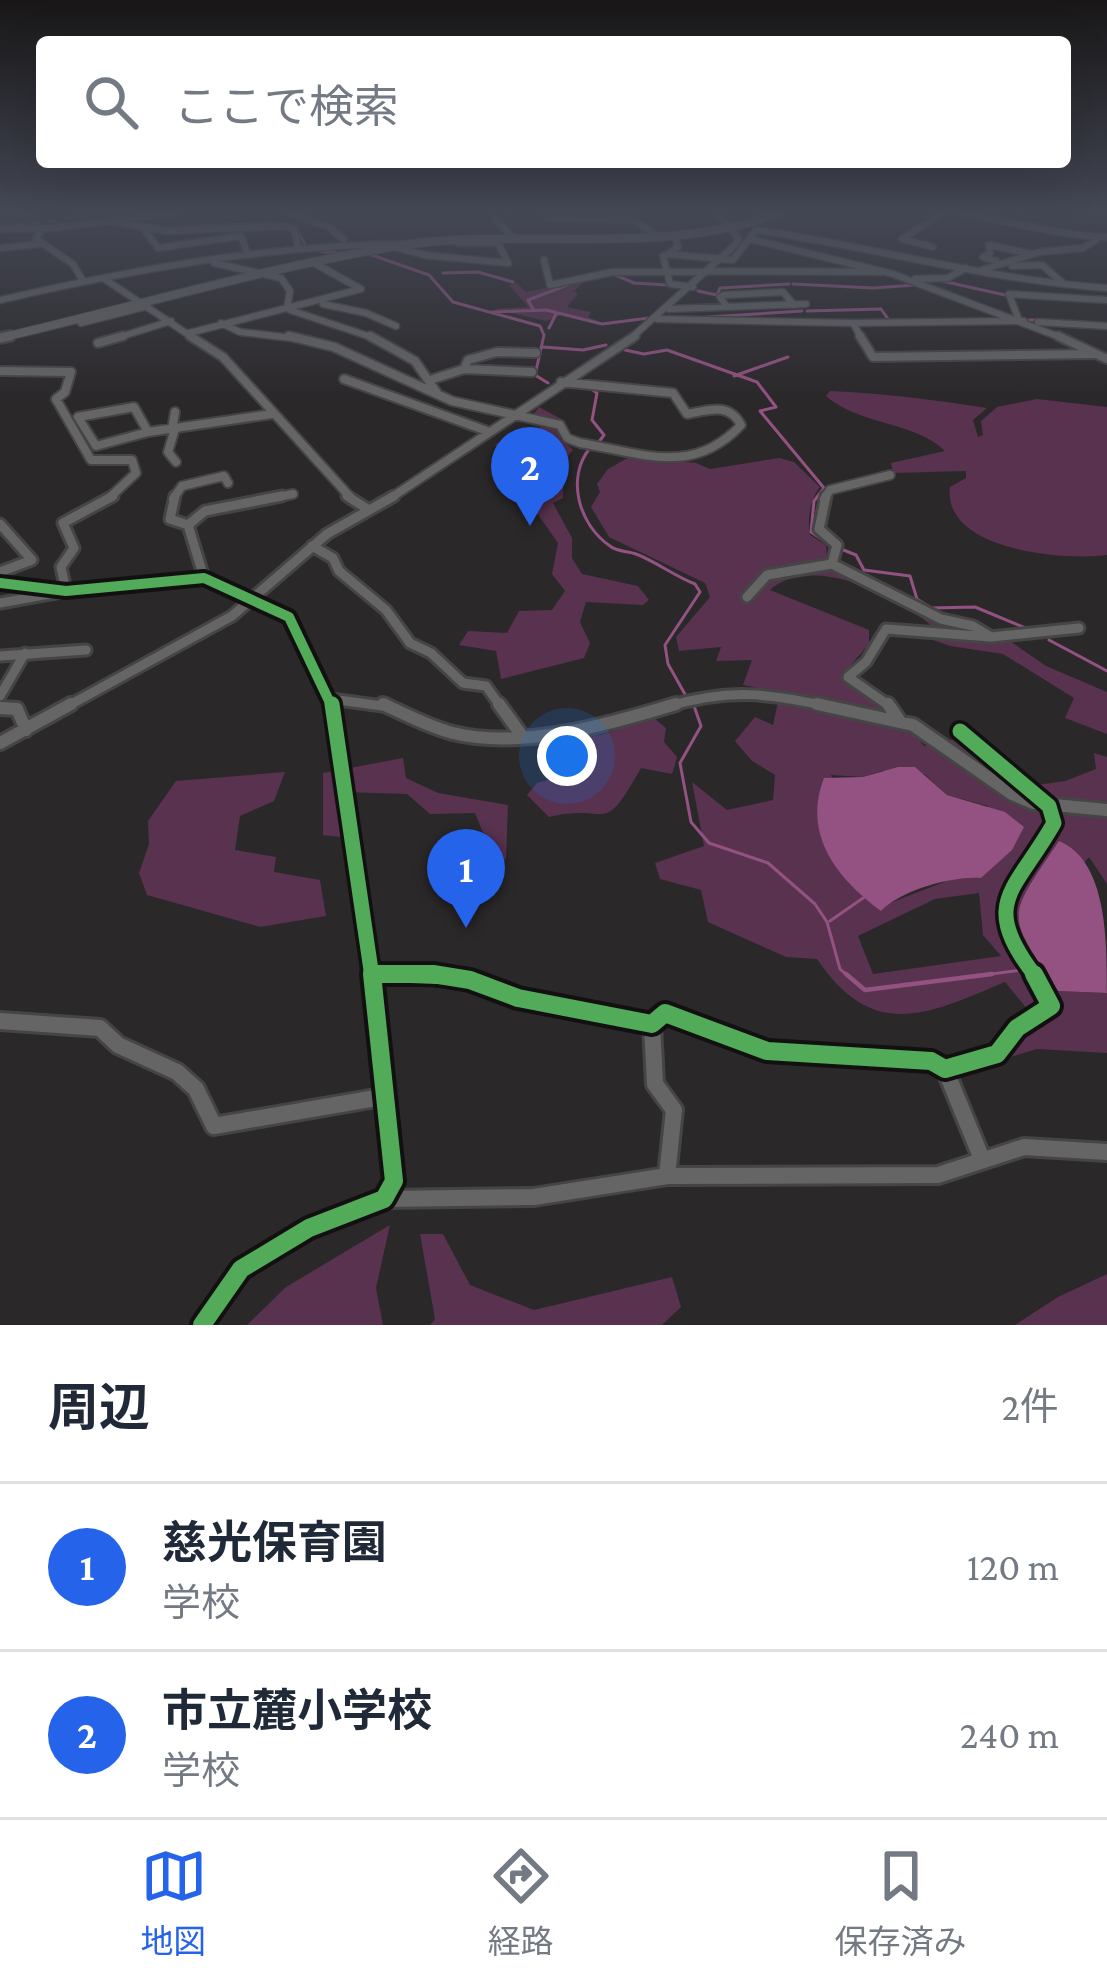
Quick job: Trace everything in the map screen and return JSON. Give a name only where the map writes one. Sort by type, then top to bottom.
[{"type":"main road","points":[[0,338],[266,275]]},
{"type":"street","points":[[79,275],[83,280]]},
{"type":"street","points":[[0,300],[122,275]]},
{"type":"street","points":[[271,275],[290,289],[286,308]]},
{"type":"street","points":[[189,333],[362,290],[335,275]]},
{"type":"street","points":[[551,275],[550,285],[599,275]]},
{"type":"street","points":[[670,275],[670,284],[692,286]]},
{"type":"street","points":[[0,743],[206,633],[254,599],[312,546],[431,473],[508,416],[657,320],[705,275]]},
{"type":"street","points":[[893,275],[1023,320],[1107,359]]},
{"type":"street","points":[[906,279],[954,275]]},
{"type":"street","points":[[1000,275],[1107,288]]},
{"type":"street","points":[[1014,275],[1020,280]]},
{"type":"street","points":[[1053,275],[1066,286]]},
{"type":"street","points":[[103,278],[235,368],[342,493],[369,510]]},
{"type":"street","points":[[1023,320],[1009,294],[1107,300]]},
{"type":"street","points":[[314,303],[342,307],[396,326]]},
{"type":"street","points":[[669,309],[806,304]]},
{"type":"street","points":[[286,308],[329,319],[393,346],[433,379],[437,393]]},
{"type":"street","points":[[657,320],[1023,320],[1107,326]]},
{"type":"street","points":[[79,321],[99,343],[171,321]]},
{"type":"street","points":[[221,323],[240,332],[279,333],[334,347],[437,393],[508,416],[560,425],[572,441],[686,460],[725,441],[741,425],[735,414],[720,408],[687,414],[673,393],[560,382]]},
{"type":"street","points":[[853,323],[873,356],[1095,354]]},
{"type":"street","points":[[464,369],[468,360],[490,353],[536,353]]},
{"type":"street","points":[[433,379],[464,369],[532,372]]},
{"type":"street","points":[[0,371],[71,373],[65,392],[56,399],[91,460],[134,462],[136,474],[127,488],[62,523],[74,548],[61,568],[66,591]]},
{"type":"street","points":[[344,379],[487,431]]},
{"type":"street","points":[[385,391],[405,379]]},
{"type":"street","points":[[148,432],[134,407],[78,417],[96,446],[148,432],[272,414]]},
{"type":"street","points":[[175,412],[168,452],[176,462]]},
{"type":"street","points":[[832,564],[838,548],[819,530],[822,503],[830,490],[890,475]]},
{"type":"street","points":[[188,525],[170,519],[170,504],[182,486],[224,476],[228,483]]},
{"type":"street","points":[[188,525],[205,511],[292,494]]},
{"type":"street","points":[[0,524],[32,560],[0,572]]},
{"type":"street","points":[[188,525],[204,578]]},
{"type":"street","points":[[312,546],[332,558],[338,571],[386,610],[410,643],[431,653],[463,683],[486,686],[520,733]]},
{"type":"street","points":[[747,597],[767,575],[832,564],[940,619],[974,626],[991,637]]},
{"type":"street","points":[[0,603],[66,591],[204,578],[289,617],[331,699],[387,1096],[394,1181],[384,1198]]},
{"type":"street","points":[[0,583],[66,591]]},
{"type":"street","points":[[898,720],[889,701],[854,685],[848,677],[866,662],[879,634],[906,627],[991,637],[1079,628]]},
{"type":"street","points":[[0,656],[86,650]]},
{"type":"street","points":[[0,696],[25,652]]},
{"type":"street","points":[[331,699],[378,702],[463,736],[594,729],[697,697],[776,695],[898,720],[961,756],[1012,794],[1049,806],[1107,810]]},
{"type":"street","points":[[0,708],[17,710],[26,730]]},
{"type":"street","points":[[945,1069],[997,1054],[1026,1021],[1048,1012],[1050,1000],[1004,929],[1004,904],[1054,823],[1049,806],[960,731]]},
{"type":"street","points":[[372,974],[433,974],[470,980],[518,998],[652,1024]]},
{"type":"street","points":[[652,1024],[665,1013],[738,1037],[767,1052],[931,1061],[945,1069],[982,1159]]},
{"type":"street","points":[[0,1021],[100,1028],[118,1045],[196,1089],[214,1126],[387,1096]]},
{"type":"street","points":[[652,1024],[655,1084],[674,1110],[667,1176]]},
{"type":"street","points":[[202,1325],[241,1269],[309,1228],[384,1198],[534,1197],[667,1176],[938,1175],[1024,1148],[1107,1151]]},
{"type":"shaded area","points":[[608,275],[586,280],[567,307],[591,312],[588,317],[601,322],[563,314],[546,321],[494,309],[528,307],[509,285],[517,283],[526,292]]},
{"type":"shaded area","points":[[830,391],[987,408],[973,420],[978,437],[983,435],[981,421],[997,407],[1037,399],[1107,407],[1107,555],[1036,553],[985,538],[965,525],[953,508],[950,487],[966,478],[966,471],[893,473],[891,463],[945,451],[918,434],[840,406],[826,396]]},
{"type":"shaded area","points":[[539,407],[565,421],[560,438],[573,450],[563,462],[563,498],[553,503],[572,538],[572,558],[582,574],[638,586],[649,600],[643,605],[586,602],[580,622],[590,643],[584,658],[501,679],[496,651],[459,645],[468,631],[507,633],[519,611],[552,610],[565,591],[552,574],[558,543],[537,513],[533,487],[524,484],[527,464],[545,462],[547,452],[497,449],[495,444],[527,437],[540,428],[540,421],[531,418]]},
{"type":"shaded area","points":[[631,456],[696,463],[710,469],[779,458],[794,462],[820,487],[809,529],[810,535],[826,545],[827,562],[933,612],[957,615],[997,632],[1046,666],[1107,692],[1107,734],[1065,718],[1074,698],[1003,654],[950,646],[910,632],[934,628],[877,592],[831,577],[788,580],[770,590],[869,630],[869,644],[842,675],[845,682],[870,694],[889,712],[743,685],[752,660],[716,661],[721,647],[679,651],[676,637],[710,597],[705,583],[609,537],[591,507],[600,492],[597,484],[608,469]]},
{"type":"shaded area","points":[[778,702],[878,717],[912,733],[924,746],[958,738],[1016,788],[1065,781],[1096,769],[1094,753],[1107,757],[1107,884],[1089,857],[1022,941],[1058,991],[1107,993],[1107,1053],[1037,1049],[1000,1060],[996,1039],[1028,1010],[1005,982],[926,1011],[881,1011],[859,1002],[838,985],[817,959],[786,957],[708,922],[701,890],[660,879],[655,863],[704,846],[692,782],[727,810],[773,800],[775,775],[752,761],[735,741],[755,717],[773,725]],"holes":[[[882,771],[924,774],[947,795],[988,806],[981,877],[954,878],[890,903],[831,775],[863,777]],[[979,893],[983,935],[1001,956],[873,974],[858,936],[935,899]]]},
{"type":"shaded area","points":[[654,718],[666,728],[664,742],[677,757],[672,774],[641,768],[618,804],[603,814],[549,817],[527,795],[537,783],[574,773],[578,755],[566,748],[564,736],[600,735]]},
{"type":"shaded area","points":[[403,758],[406,778],[438,793],[508,805],[506,859],[452,872],[449,855],[488,845],[475,813],[430,814],[407,794],[343,792],[341,837],[323,835],[323,773]]},
{"type":"shaded area","points":[[915,767],[947,795],[1005,812],[1024,827],[1012,850],[981,878],[928,886],[881,911],[850,884],[828,854],[817,818],[818,799],[824,778],[863,777]]},
{"type":"shaded area","points":[[285,772],[274,801],[240,816],[235,850],[276,857],[274,872],[320,880],[326,916],[260,927],[147,895],[139,873],[149,844],[148,821],[176,781]]},
{"type":"shaded area","points":[[1059,841],[1075,851],[1095,884],[1104,926],[1107,993],[1058,991],[1021,930],[1021,902]]},
{"type":"shaded area","points":[[390,1225],[376,1288],[383,1325],[247,1325],[286,1287]]},
{"type":"shaded area","points":[[420,1234],[443,1234],[470,1285],[534,1310],[672,1277],[681,1307],[662,1325],[430,1325],[435,1319]]},
{"type":"shaded area","points":[[1107,1274],[1107,1325],[1015,1325],[1058,1297]]},
{"type":"waterway","points":[[429,275],[453,302],[540,326],[544,335],[535,375],[548,383]]},
{"type":"waterway","points":[[488,275],[513,282]]},
{"type":"waterway","points":[[615,275],[634,283],[667,285]]},
{"type":"waterway","points":[[942,281],[1005,295]]},
{"type":"waterway","points":[[533,309],[528,300],[570,284]]},
{"type":"waterway","points":[[698,291],[717,295],[720,288],[789,284]]},
{"type":"waterway","points":[[793,284],[916,285]]},
{"type":"waterway","points":[[807,311],[881,309],[888,319]]},
{"type":"waterway","points":[[492,312],[546,310],[602,324],[649,318]]},
{"type":"waterway","points":[[708,317],[802,311]]},
{"type":"waterway","points":[[549,328],[556,314]]},
{"type":"waterway","points":[[1029,320],[1039,320]]},
{"type":"waterway","points":[[543,347],[583,350],[606,345]]},
{"type":"waterway","points":[[625,350],[644,354],[667,350],[737,375]]},
{"type":"waterway","points":[[737,375],[788,357]]},
{"type":"waterway","points":[[737,375],[757,382],[776,407],[760,411],[824,488],[814,501],[811,532],[832,546]]},
{"type":"waterway","points":[[590,388],[597,393],[592,420],[604,435],[598,443]]},
{"type":"waterway","points":[[590,448],[577,486],[583,513],[599,537],[613,548],[636,554],[695,584],[700,592],[665,645],[668,664],[686,696]]},
{"type":"waterway","points":[[841,549],[856,555],[864,570],[910,576],[917,599],[931,608],[975,607],[1028,629]]},
{"type":"waterway","points":[[1049,640],[1107,671]]},
{"type":"waterway","points":[[693,703],[701,726],[680,763],[691,822],[709,843],[768,863],[815,904],[827,922],[840,969],[849,977]]},
{"type":"waterway","points":[[830,921],[866,896]]},
{"type":"waterway","points":[[986,975],[1022,970]]},
{"type":"waterway","points":[[846,974],[865,990],[986,975]]},
{"type":"waterway","points":[[986,975],[992,974]]},
{"type":"waterway","points":[[969,977],[986,975]]},
{"type":"cycle path","points":[[0,583],[66,591],[204,578],[289,617],[331,699],[372,974],[394,1181],[384,1199],[309,1228],[241,1269],[202,1325]]},
{"type":"cycle path","points":[[372,974],[433,974],[470,980],[518,998],[652,1024],[665,1013],[767,1051],[931,1061],[945,1069],[997,1054],[1017,1028],[1051,1006],[1006,933],[1004,916],[1015,884],[1054,823],[1049,806],[960,731]]},
{"type":"place","name":"市立麓小学校","points":[[530,526]]},
{"type":"place","name":"慈光保育園","points":[[466,928]]}]
